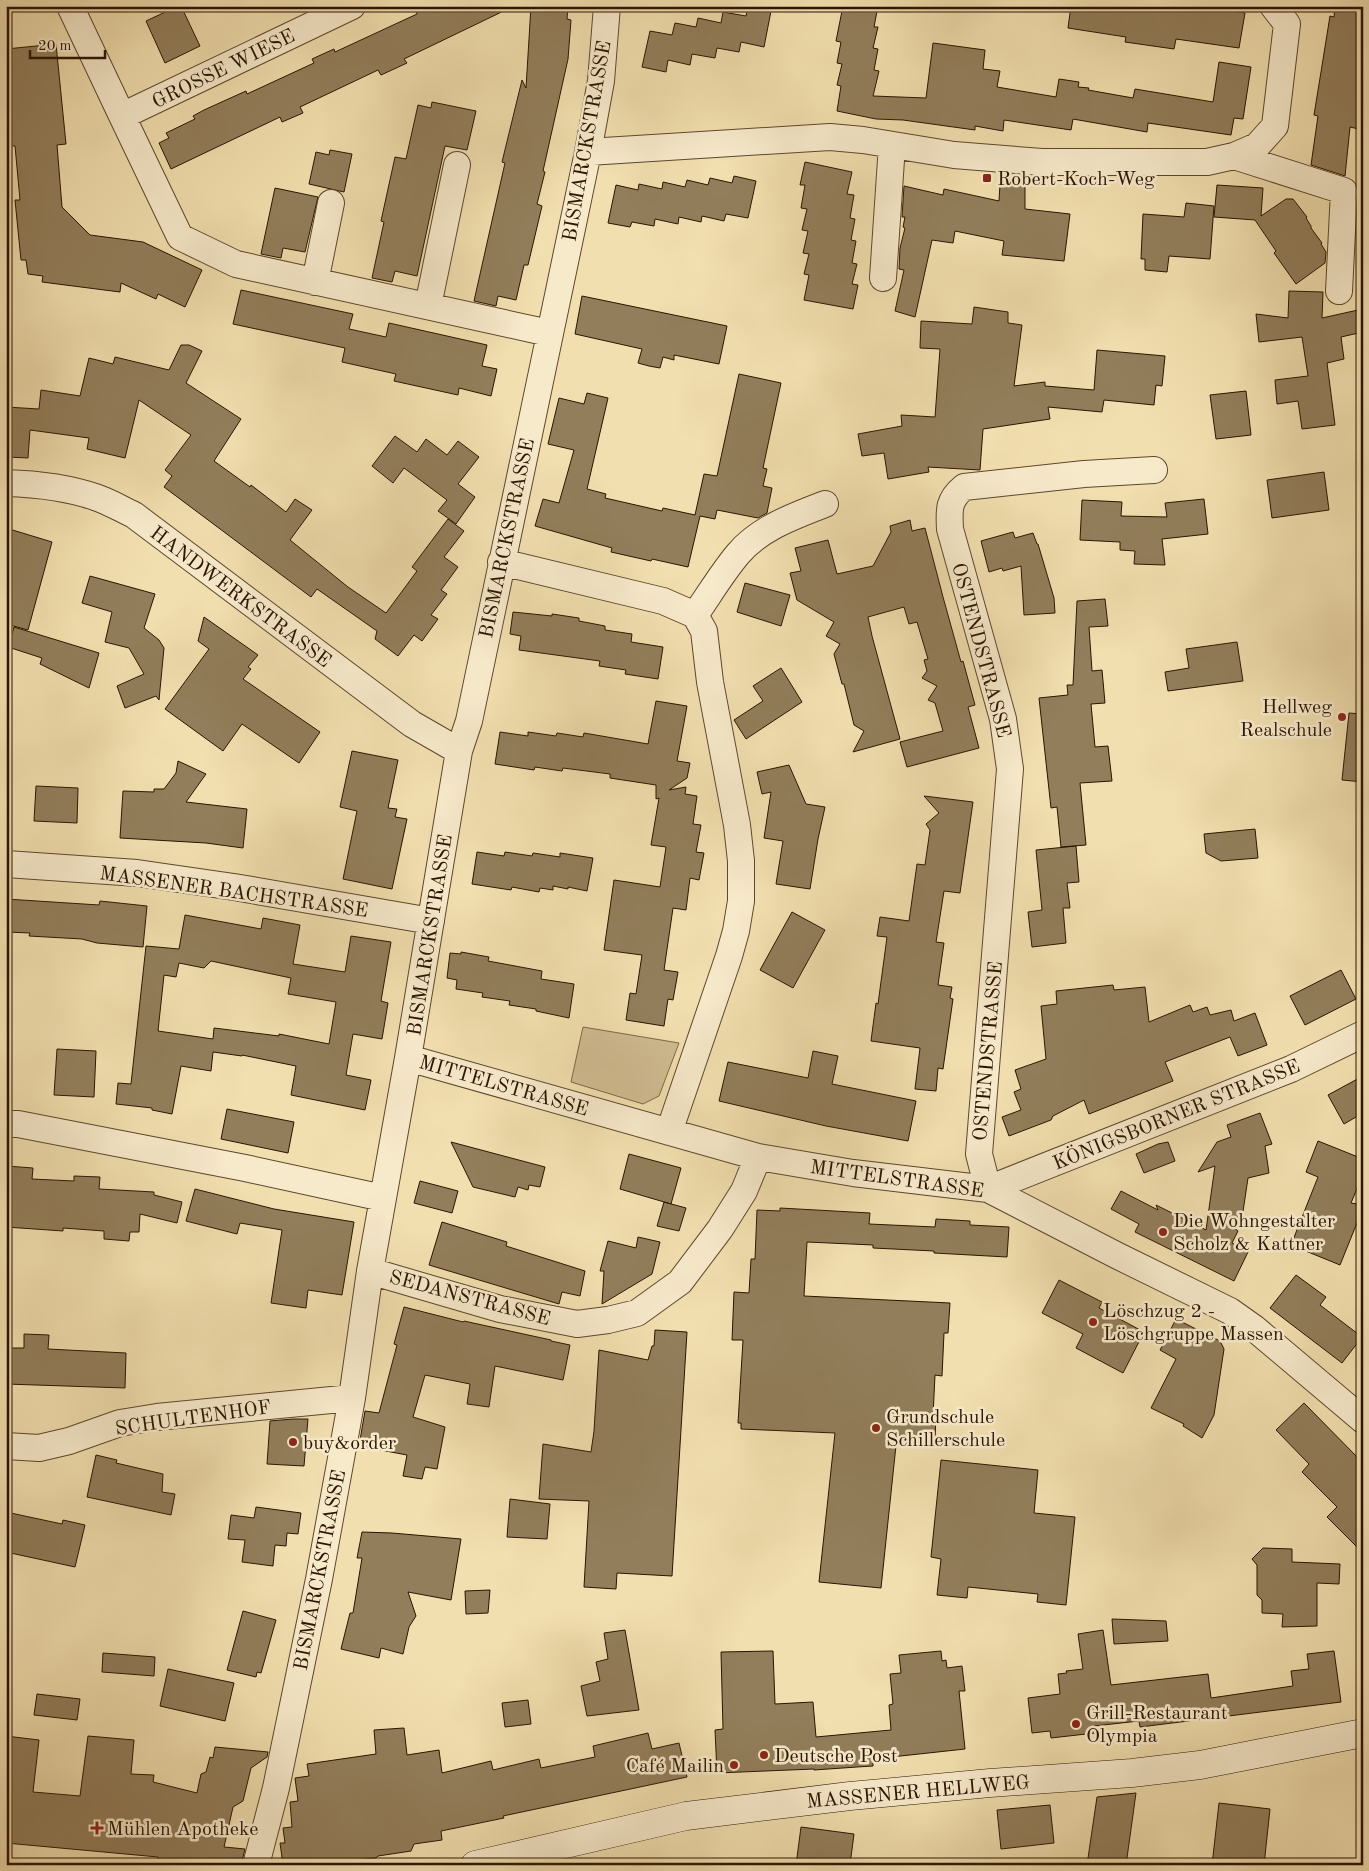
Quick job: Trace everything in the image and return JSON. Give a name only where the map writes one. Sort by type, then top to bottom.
[{"type":"main road","name":"MASSENER HELLWEG","points":[[475,1865],[686,1816],[850,1796],[1200,1765],[1363,1732]]},
{"type":"street","points":[[70,6],[180,237],[236,264],[549,333]]},
{"type":"street","name":"GROSSE WIESE","points":[[122,116],[352,6]]},
{"type":"street","name":"BISMARCKSTRASSE","points":[[256,1865],[276,1788],[319,1579],[352,1398],[370,1271],[408,1058],[459,751],[468,721],[588,152],[601,81],[607,6]]},
{"type":"street","points":[[588,152],[830,137],[863,140],[954,155],[1042,162],[1208,162],[1234,156],[1257,146],[1275,126],[1286,12]]},
{"type":"street","points":[[883,278],[892,145]]},
{"type":"street","points":[[1234,156],[1344,191],[1339,292]]},
{"type":"street","points":[[428,306],[457,164]]},
{"type":"street","points":[[315,282],[331,203]]},
{"type":"street","name":"OSTENDSTRASSE","points":[[988,1189],[979,1154],[1010,769],[1003,719],[950,529],[949,514],[951,502],[955,494],[964,487],[1084,474],[1154,470]]},
{"type":"street","name":"HANDWERKSTRASSE","points":[[6,483],[32,484],[74,491],[97,497],[134,515],[412,724],[459,751]]},
{"type":"street","points":[[695,615],[738,553],[767,530],[825,504]]},
{"type":"street","points":[[501,562],[663,601],[695,615],[704,632],[710,682],[737,825],[741,861],[741,901],[736,931],[729,956],[669,1132]]},
{"type":"street","name":"MASSENER BACHSTRASSE","points":[[6,864],[138,873],[234,887],[431,922]]},
{"type":"street","name":"KÖNIGSBORNER STRASSE","points":[[988,1189],[1291,1070],[1363,1034]]},
{"type":"street","name":"MITTELSTRASSE","points":[[408,1058],[758,1157],[853,1172],[988,1189],[1230,1312],[1254,1328],[1363,1420]]},
{"type":"street","points":[[6,1124],[18,1124],[383,1198]]},
{"type":"street","name":"SEDANSTRASSE","points":[[370,1271],[500,1309],[577,1324],[608,1320],[637,1313],[680,1282],[730,1214],[744,1191],[758,1157]]},
{"type":"street","name":"SCHULTENHOF","points":[[6,1446],[39,1448],[69,1441],[120,1423],[157,1417],[352,1398]]},
{"type":"shaded area","points":[[583,1027],[679,1043],[659,1096],[643,1104],[571,1082]]},
{"type":"building","points":[[181,6],[200,46],[165,63],[146,21]]},
{"type":"building","points":[[414,6],[514,6],[404,59],[407,63],[381,75],[378,70],[300,107],[303,113],[282,122],[280,117],[171,169],[159,143],[169,138],[166,133],[195,119],[193,116],[204,110],[246,91],[247,94],[314,63],[312,59],[334,49],[335,52],[417,14]]},
{"type":"building","points":[[531,6],[568,6],[567,19],[571,20],[568,59],[543,171],[545,172],[537,204],[542,206],[528,265],[524,265],[516,300],[498,296],[496,306],[474,301],[505,163],[502,162],[522,80],[526,88]]},
{"type":"building","points":[[748,6],[771,11],[764,47],[741,42],[739,52],[717,48],[715,58],[692,54],[690,65],[668,60],[666,72],[642,67],[650,31],[672,35],[675,23],[696,27],[698,18],[721,23],[723,12],[746,16]]},
{"type":"building","points":[[843,6],[878,6],[874,27],[878,27],[873,48],[878,49],[874,70],[879,71],[873,96],[926,98],[933,43],[985,50],[983,69],[1000,71],[997,87],[1056,97],[1059,79],[1079,82],[1078,87],[1089,88],[1088,90],[1133,98],[1135,89],[1213,102],[1219,62],[1251,67],[1243,119],[1234,118],[1231,135],[1148,123],[1147,132],[1073,119],[1071,130],[1004,120],[1003,131],[975,126],[975,130],[903,120],[876,119],[837,111],[841,86],[837,85],[842,64],[837,63],[841,42],[836,41]]},
{"type":"building","points":[[1071,6],[1201,6],[1245,13],[1239,48],[1176,39],[1174,49],[1125,42],[1126,37],[1068,28]]},
{"type":"building","points":[[1335,6],[1363,6],[1363,130],[1350,127],[1345,176],[1311,165],[1318,116],[1314,115],[1330,16],[1334,17]]},
{"type":"building","points":[[56,44],[66,144],[57,145],[62,207],[90,235],[143,242],[202,270],[185,307],[158,294],[156,299],[121,283],[120,292],[42,282],[43,276],[28,274],[26,260],[21,260],[15,200],[20,200],[15,146],[9,146],[6,111],[6,49]]},
{"type":"building","points":[[432,102],[476,111],[467,150],[445,146],[417,276],[395,271],[392,282],[372,278],[384,222],[381,221],[395,157],[406,159],[418,105],[431,108]]},
{"type":"building","points":[[330,150],[352,154],[344,192],[309,184],[316,152],[329,155]]},
{"type":"building","points":[[805,162],[852,172],[847,194],[854,195],[850,218],[855,219],[851,240],[856,241],[852,263],[857,264],[852,284],[858,285],[853,309],[804,300],[809,275],[804,274],[809,254],[803,253],[808,231],[802,230],[807,209],[801,208],[805,185],[800,185]]},
{"type":"building","points":[[734,176],[756,181],[748,218],[726,214],[724,221],[702,216],[701,222],[679,217],[678,224],[655,219],[654,226],[632,222],[630,227],[608,223],[616,185],[638,190],[639,184],[662,189],[663,182],[685,187],[687,180],[708,185],[710,178],[732,183]]},
{"type":"building","points":[[1000,184],[1025,185],[1025,209],[1070,214],[1064,261],[1002,255],[1004,241],[955,231],[953,243],[932,240],[915,317],[895,311],[904,270],[899,269],[900,248],[905,228],[903,227],[905,217],[902,217],[904,186],[943,195],[944,189],[999,201]]},
{"type":"building","points":[[1217,185],[1263,188],[1261,216],[1286,199],[1293,199],[1307,217],[1311,228],[1322,243],[1326,252],[1325,263],[1296,284],[1274,253],[1276,251],[1255,220],[1214,217]]},
{"type":"building","points":[[275,188],[318,197],[305,252],[283,248],[281,258],[261,254]]},
{"type":"building","points":[[1186,203],[1214,206],[1210,259],[1169,256],[1167,272],[1145,270],[1145,259],[1141,259],[1143,214],[1184,217]]},
{"type":"building","points":[[241,290],[353,314],[349,329],[386,337],[389,323],[487,345],[482,366],[497,369],[491,396],[459,388],[458,395],[394,381],[396,374],[342,362],[345,348],[233,324]]},
{"type":"building","points":[[1289,291],[1323,292],[1322,318],[1358,310],[1363,332],[1341,337],[1344,359],[1327,363],[1335,425],[1302,429],[1298,401],[1277,404],[1275,380],[1308,376],[1302,337],[1259,342],[1256,314],[1288,318]]},
{"type":"building","points":[[582,296],[727,326],[719,364],[674,355],[674,360],[663,357],[660,368],[649,366],[638,363],[642,349],[575,334]]},
{"type":"building","points":[[974,307],[1008,312],[1008,323],[1022,325],[1014,386],[1045,382],[1045,386],[1094,390],[1097,350],[1165,356],[1162,386],[1156,385],[1154,405],[1104,400],[1102,412],[1048,407],[1050,419],[983,429],[980,470],[928,467],[929,472],[888,479],[884,453],[862,456],[858,434],[902,426],[901,415],[935,417],[940,349],[920,348],[921,321],[972,324]]},
{"type":"building","points":[[181,345],[189,345],[202,351],[186,383],[241,419],[214,461],[250,487],[251,485],[286,512],[295,499],[312,510],[290,540],[348,587],[386,613],[417,571],[412,567],[448,519],[464,531],[444,557],[458,567],[441,590],[447,594],[431,615],[438,619],[422,641],[414,635],[398,656],[375,639],[377,631],[317,589],[311,597],[164,487],[172,476],[165,470],[191,435],[139,400],[125,458],[87,449],[89,438],[30,430],[28,458],[6,457],[6,407],[39,409],[41,390],[80,396],[89,358],[113,364],[115,357],[169,370]]},
{"type":"building","points":[[739,374],[781,383],[763,468],[767,469],[763,486],[772,488],[767,513],[758,518],[717,510],[715,519],[700,516],[688,567],[611,552],[612,548],[535,526],[543,499],[559,503],[574,450],[548,444],[559,398],[584,404],[587,393],[608,398],[587,489],[606,494],[605,498],[662,511],[663,508],[695,515],[704,474],[717,476]]},
{"type":"building","points":[[1246,391],[1251,435],[1216,439],[1210,395]]},
{"type":"building","points":[[395,436],[417,452],[426,439],[447,455],[458,441],[479,457],[458,484],[475,497],[456,524],[438,511],[447,500],[404,468],[393,483],[372,466]]},
{"type":"building","points":[[1324,472],[1329,510],[1272,518],[1267,480]]},
{"type":"building","points":[[1204,499],[1208,534],[1162,539],[1165,565],[1134,564],[1135,551],[1120,550],[1120,542],[1080,540],[1082,500],[1122,502],[1121,516],[1167,517],[1165,503]]},
{"type":"building","points":[[910,520],[912,531],[925,528],[961,662],[963,661],[975,705],[968,707],[979,748],[907,767],[900,742],[943,731],[935,703],[928,700],[937,686],[922,678],[927,671],[924,660],[928,659],[917,622],[909,624],[904,607],[868,617],[900,739],[853,752],[864,731],[854,725],[844,684],[842,684],[834,654],[840,644],[826,636],[834,622],[797,600],[790,573],[801,571],[795,548],[828,540],[837,574],[873,566],[891,532],[890,526]]},
{"type":"building","points":[[6,528],[52,542],[28,630],[6,624]]},
{"type":"building","points":[[1013,532],[1015,538],[1033,533],[1054,598],[1055,613],[1024,615],[1021,566],[1003,571],[1002,568],[989,572],[981,541]]},
{"type":"building","points":[[90,576],[155,594],[144,628],[159,640],[164,648],[159,700],[156,696],[125,708],[117,686],[144,674],[129,648],[105,642],[112,612],[82,603]]},
{"type":"building","points":[[745,583],[790,595],[781,626],[737,612]]},
{"type":"building","points":[[1105,599],[1108,626],[1089,627],[1092,671],[1102,670],[1105,703],[1091,704],[1095,747],[1108,746],[1112,781],[1080,783],[1086,845],[1061,847],[1057,807],[1051,808],[1039,698],[1068,695],[1067,685],[1073,685],[1077,601]]},
{"type":"building","points":[[513,612],[552,616],[552,614],[579,618],[579,621],[605,626],[605,630],[632,634],[631,642],[663,647],[658,679],[625,674],[626,670],[599,666],[600,661],[519,650],[521,636],[510,634]]},
{"type":"building","points":[[204,617],[258,655],[248,667],[251,669],[243,679],[320,732],[299,763],[242,724],[223,751],[165,709],[209,649],[198,641]]},
{"type":"building","points":[[14,627],[99,653],[89,688],[40,664],[42,658],[8,647]]},
{"type":"building","points":[[1237,642],[1243,681],[1168,691],[1165,672],[1189,668],[1186,649]]},
{"type":"building","points":[[781,668],[802,702],[746,739],[734,720],[763,701],[753,686]]},
{"type":"building","points":[[656,701],[687,706],[677,761],[690,763],[687,778],[669,790],[686,787],[685,794],[697,796],[693,824],[701,825],[696,852],[704,853],[699,880],[690,878],[686,910],[673,908],[664,970],[678,972],[673,1000],[668,999],[664,1026],[626,1020],[630,993],[636,994],[642,955],[604,950],[614,880],[660,887],[666,847],[651,845],[659,798],[656,799],[656,785],[610,778],[610,774],[563,768],[562,771],[535,767],[534,770],[495,764],[500,732],[528,736],[528,732],[556,736],[557,733],[583,737],[584,733],[648,744]]},
{"type":"building","points":[[1349,713],[1363,714],[1363,782],[1342,780]]},
{"type":"building","points":[[352,751],[398,760],[388,808],[397,809],[395,817],[407,819],[392,889],[343,879],[357,811],[340,807]]},
{"type":"building","points":[[178,761],[206,774],[186,802],[247,809],[243,848],[206,843],[120,838],[123,791],[154,792],[154,789],[164,789],[176,773]]},
{"type":"building","points":[[789,765],[806,804],[825,807],[810,889],[776,884],[783,841],[764,838],[771,792],[762,794],[757,772]]},
{"type":"building","points":[[36,786],[78,788],[77,823],[34,821]]},
{"type":"building","points":[[924,796],[973,802],[960,893],[944,891],[936,942],[944,943],[938,985],[952,987],[950,998],[953,999],[943,1069],[938,1068],[936,1091],[915,1089],[920,1048],[871,1041],[887,937],[877,936],[880,917],[909,921],[917,864],[925,865],[930,830],[926,824],[939,813]]},
{"type":"building","points":[[1255,829],[1258,858],[1221,861],[1206,853],[1204,834]]},
{"type":"building","points":[[1076,846],[1079,882],[1067,883],[1070,908],[1063,908],[1066,943],[1032,947],[1028,912],[1042,910],[1036,850]]},
{"type":"building","points":[[477,852],[504,856],[505,852],[532,856],[533,853],[560,857],[560,853],[593,858],[587,891],[553,886],[553,890],[540,888],[539,892],[512,887],[511,890],[472,884]]},
{"type":"building","points":[[6,899],[99,905],[100,901],[147,906],[143,947],[97,943],[82,939],[29,936],[30,933],[6,932]]},
{"type":"building","points":[[792,912],[825,930],[793,988],[760,970]]},
{"type":"building","points":[[185,915],[261,929],[263,918],[300,925],[293,964],[345,972],[351,936],[391,942],[381,1001],[388,1003],[382,1039],[353,1034],[346,1075],[371,1080],[365,1110],[291,1095],[296,1066],[242,1055],[213,1052],[211,1071],[181,1066],[172,1114],[152,1110],[152,1108],[116,1104],[118,1083],[131,1084],[146,946],[179,949]],"holes":[[[211,961],[291,978],[288,994],[336,1002],[329,1044],[279,1034],[279,1036],[214,1028],[213,1039],[158,1031],[164,975],[176,977],[179,963],[204,968]]]},
{"type":"building","points":[[461,952],[489,957],[488,961],[542,971],[541,979],[574,984],[569,1018],[536,1011],[536,1009],[509,1005],[510,1001],[482,997],[483,993],[456,989],[457,980],[447,978],[450,953],[461,954]]},
{"type":"building","points":[[1341,970],[1356,999],[1305,1025],[1290,996]]},
{"type":"building","points":[[1113,985],[1114,990],[1145,987],[1149,1022],[1190,1005],[1193,1012],[1207,1007],[1210,1015],[1231,1010],[1234,1021],[1255,1013],[1267,1045],[1238,1056],[1230,1037],[1165,1062],[1173,1081],[1089,1114],[1084,1100],[1053,1116],[1051,1120],[1009,1136],[1002,1117],[1021,1110],[1014,1092],[1021,1089],[1015,1070],[1046,1059],[1041,1006],[1057,1004],[1056,991]]},
{"type":"building","points":[[57,1049],[96,1051],[94,1097],[54,1095]]},
{"type":"building","points":[[813,1051],[838,1056],[832,1084],[916,1101],[908,1141],[826,1126],[719,1101],[728,1062],[808,1078]]},
{"type":"building","points":[[1363,1076],[1363,1113],[1344,1124],[1328,1095]]},
{"type":"building","points":[[227,1109],[294,1122],[288,1153],[221,1139]]},
{"type":"building","points":[[1260,1113],[1272,1144],[1265,1146],[1269,1173],[1248,1178],[1241,1225],[1227,1219],[1226,1221],[1238,1231],[1232,1243],[1248,1252],[1234,1281],[1135,1232],[1139,1224],[1111,1209],[1121,1191],[1158,1210],[1156,1205],[1206,1230],[1215,1166],[1198,1172],[1217,1142],[1231,1137],[1227,1125]]},
{"type":"building","points":[[1318,1141],[1363,1159],[1363,1174],[1351,1203],[1363,1205],[1363,1208],[1340,1265],[1291,1245],[1318,1177],[1306,1172]]},
{"type":"building","points":[[451,1142],[545,1167],[540,1187],[529,1185],[528,1190],[518,1187],[515,1197],[473,1187]]},
{"type":"building","points":[[1168,1142],[1175,1161],[1144,1173],[1136,1154],[1158,1144]]},
{"type":"building","points":[[629,1154],[681,1168],[671,1204],[620,1189]]},
{"type":"building","points":[[7,1166],[33,1168],[32,1179],[74,1181],[74,1176],[100,1177],[99,1189],[154,1192],[154,1195],[182,1202],[177,1223],[140,1214],[139,1232],[130,1232],[129,1241],[104,1239],[104,1231],[63,1228],[63,1231],[6,1227]]},
{"type":"building","points":[[420,1181],[458,1191],[452,1213],[414,1203]]},
{"type":"building","points":[[195,1189],[274,1209],[354,1222],[342,1295],[308,1290],[306,1308],[271,1303],[282,1230],[240,1223],[237,1234],[186,1221]]},
{"type":"building","points":[[664,1202],[686,1208],[679,1231],[657,1226]]},
{"type":"building","points":[[780,1208],[870,1213],[869,1224],[935,1227],[936,1219],[970,1221],[970,1225],[1009,1227],[1007,1257],[873,1248],[873,1245],[807,1242],[804,1296],[950,1303],[948,1333],[944,1333],[942,1376],[935,1375],[933,1416],[936,1416],[935,1439],[897,1436],[881,1588],[819,1582],[835,1433],[741,1429],[741,1423],[738,1423],[743,1340],[732,1340],[734,1292],[749,1293],[751,1259],[755,1259],[757,1210],[780,1211]]},
{"type":"building","points":[[442,1222],[507,1242],[506,1246],[585,1271],[580,1296],[562,1292],[559,1304],[429,1265]]},
{"type":"building","points":[[638,1237],[660,1242],[652,1274],[602,1304],[604,1271],[600,1271],[608,1241],[636,1248]]},
{"type":"building","points":[[1296,1275],[1326,1297],[1320,1305],[1362,1337],[1342,1363],[1270,1308]]},
{"type":"building","name":"Löschzug 2 - Löschgruppe Massen","points":[[1059,1280],[1102,1302],[1099,1308],[1144,1332],[1123,1373],[1076,1348],[1083,1334],[1042,1313]]},
{"type":"building","points":[[404,1307],[570,1345],[563,1380],[495,1366],[489,1407],[467,1404],[470,1384],[425,1375],[413,1417],[445,1427],[437,1469],[425,1467],[422,1479],[403,1476],[407,1455],[359,1446],[365,1411],[379,1413],[397,1345],[394,1344]]},
{"type":"building","points":[[1176,1319],[1220,1341],[1224,1349],[1214,1415],[1202,1438],[1183,1426],[1184,1424],[1151,1408],[1176,1359],[1160,1350]]},
{"type":"building","points":[[655,1330],[687,1332],[672,1576],[617,1573],[616,1589],[584,1587],[589,1501],[539,1499],[543,1444],[591,1452],[599,1350],[648,1360],[652,1346],[654,1346]]},
{"type":"building","points":[[24,1334],[49,1335],[48,1349],[126,1353],[125,1388],[6,1384],[6,1348],[24,1348]]},
{"type":"building","points":[[1304,1403],[1363,1463],[1363,1553],[1327,1517],[1337,1507],[1302,1472],[1309,1464],[1276,1430]]},
{"type":"building","name":"buy&order","points":[[308,1419],[304,1466],[267,1464],[270,1421]]},
{"type":"building","points":[[96,1455],[117,1460],[116,1463],[163,1474],[162,1492],[175,1494],[171,1515],[87,1497]]},
{"type":"building","points":[[941,1460],[1038,1470],[1034,1513],[1075,1517],[1066,1605],[1037,1602],[1038,1594],[968,1587],[967,1598],[937,1595],[941,1559],[931,1557]]},
{"type":"building","points":[[510,1499],[550,1504],[547,1539],[507,1537]]},
{"type":"building","points":[[256,1507],[301,1513],[298,1534],[287,1533],[286,1546],[275,1545],[273,1566],[242,1562],[245,1540],[228,1539],[231,1515],[254,1518]]},
{"type":"building","points":[[6,1512],[62,1524],[63,1520],[85,1525],[75,1567],[6,1552]]},
{"type":"building","points":[[362,1532],[461,1539],[451,1600],[408,1592],[416,1616],[409,1627],[403,1654],[381,1648],[379,1658],[341,1649],[350,1613],[353,1613],[362,1558],[357,1558]]},
{"type":"building","points":[[1263,1548],[1292,1549],[1292,1562],[1340,1564],[1339,1584],[1317,1583],[1317,1626],[1282,1627],[1283,1614],[1262,1613],[1262,1600],[1257,1595],[1257,1565],[1252,1559]]},
{"type":"building","points":[[490,1590],[488,1613],[466,1614],[465,1591]]},
{"type":"building","points":[[243,1611],[276,1620],[261,1673],[257,1672],[256,1677],[227,1670]]},
{"type":"building","points":[[1112,1619],[1166,1621],[1168,1641],[1114,1644]]},
{"type":"building","points":[[625,1630],[639,1710],[587,1716],[581,1686],[600,1681],[596,1662],[608,1659],[604,1633]]},
{"type":"building","points":[[1103,1630],[1111,1685],[1208,1674],[1211,1698],[1293,1686],[1291,1671],[1309,1669],[1307,1654],[1334,1651],[1341,1702],[1140,1727],[1139,1721],[1094,1726],[1095,1733],[1051,1738],[1050,1731],[1032,1733],[1028,1698],[1060,1694],[1058,1674],[1083,1669],[1078,1634]]},
{"type":"building","points":[[773,1651],[775,1704],[813,1702],[816,1737],[891,1730],[889,1705],[893,1704],[890,1674],[901,1673],[899,1655],[941,1651],[942,1661],[946,1660],[947,1668],[962,1666],[965,1691],[959,1691],[965,1749],[873,1759],[873,1766],[717,1773],[715,1730],[723,1729],[721,1652]]},
{"type":"building","points":[[103,1653],[155,1657],[154,1676],[102,1672]]},
{"type":"building","points":[[168,1669],[234,1683],[225,1721],[160,1706]]},
{"type":"building","points":[[37,1694],[80,1699],[77,1720],[34,1715]]},
{"type":"building","points":[[528,1700],[531,1724],[505,1727],[502,1703]]},
{"type":"building","points":[[404,1728],[407,1755],[439,1750],[442,1773],[491,1761],[493,1770],[539,1759],[541,1768],[595,1757],[593,1746],[648,1733],[652,1749],[679,1743],[687,1777],[441,1831],[442,1840],[414,1844],[411,1851],[355,1860],[355,1863],[283,1865],[280,1843],[285,1843],[283,1828],[292,1827],[290,1802],[298,1801],[295,1778],[309,1776],[307,1764],[376,1754],[374,1730]]},
{"type":"building","points":[[6,1736],[39,1740],[33,1792],[80,1796],[88,1736],[134,1740],[131,1774],[154,1775],[153,1782],[197,1793],[201,1774],[206,1772],[210,1757],[213,1758],[215,1747],[268,1752],[267,1757],[251,1768],[243,1801],[233,1807],[224,1847],[245,1849],[241,1865],[158,1865],[158,1857],[6,1843],[6,1809],[11,1757],[6,1757]]},
{"type":"building","points":[[1136,1793],[1126,1865],[1087,1865],[1097,1797]]},
{"type":"building","points":[[1219,1803],[1270,1809],[1264,1865],[1212,1865]]},
{"type":"building","points":[[1050,1805],[1054,1843],[1001,1849],[997,1810]]},
{"type":"building","points":[[801,1827],[854,1834],[850,1865],[796,1865]]},
{"type":"place","name":"Robert-Koch-Weg","points":[[987,178]]},
{"type":"place","name":"Hellweg Realschule","points":[[1342,717]]},
{"type":"place","name":"Die Wohngestalter Scholz & Kattner","points":[[1163,1232]]},
{"type":"place","name":"Löschzug 2 - Löschgruppe Massen","points":[[1093,1322]]},
{"type":"place","name":"Grundschule Schillerschule","points":[[876,1428]]},
{"type":"place","name":"buy&order","points":[[293,1442]]},
{"type":"place","name":"Grill-Restaurant Olympia","points":[[1076,1724]]},
{"type":"place","name":"Deutsche Post","points":[[764,1755]]},
{"type":"place","name":"Café Mailin","points":[[734,1765]]},
{"type":"place","name":"Mühlen Apotheke","points":[[97,1828]]}]
